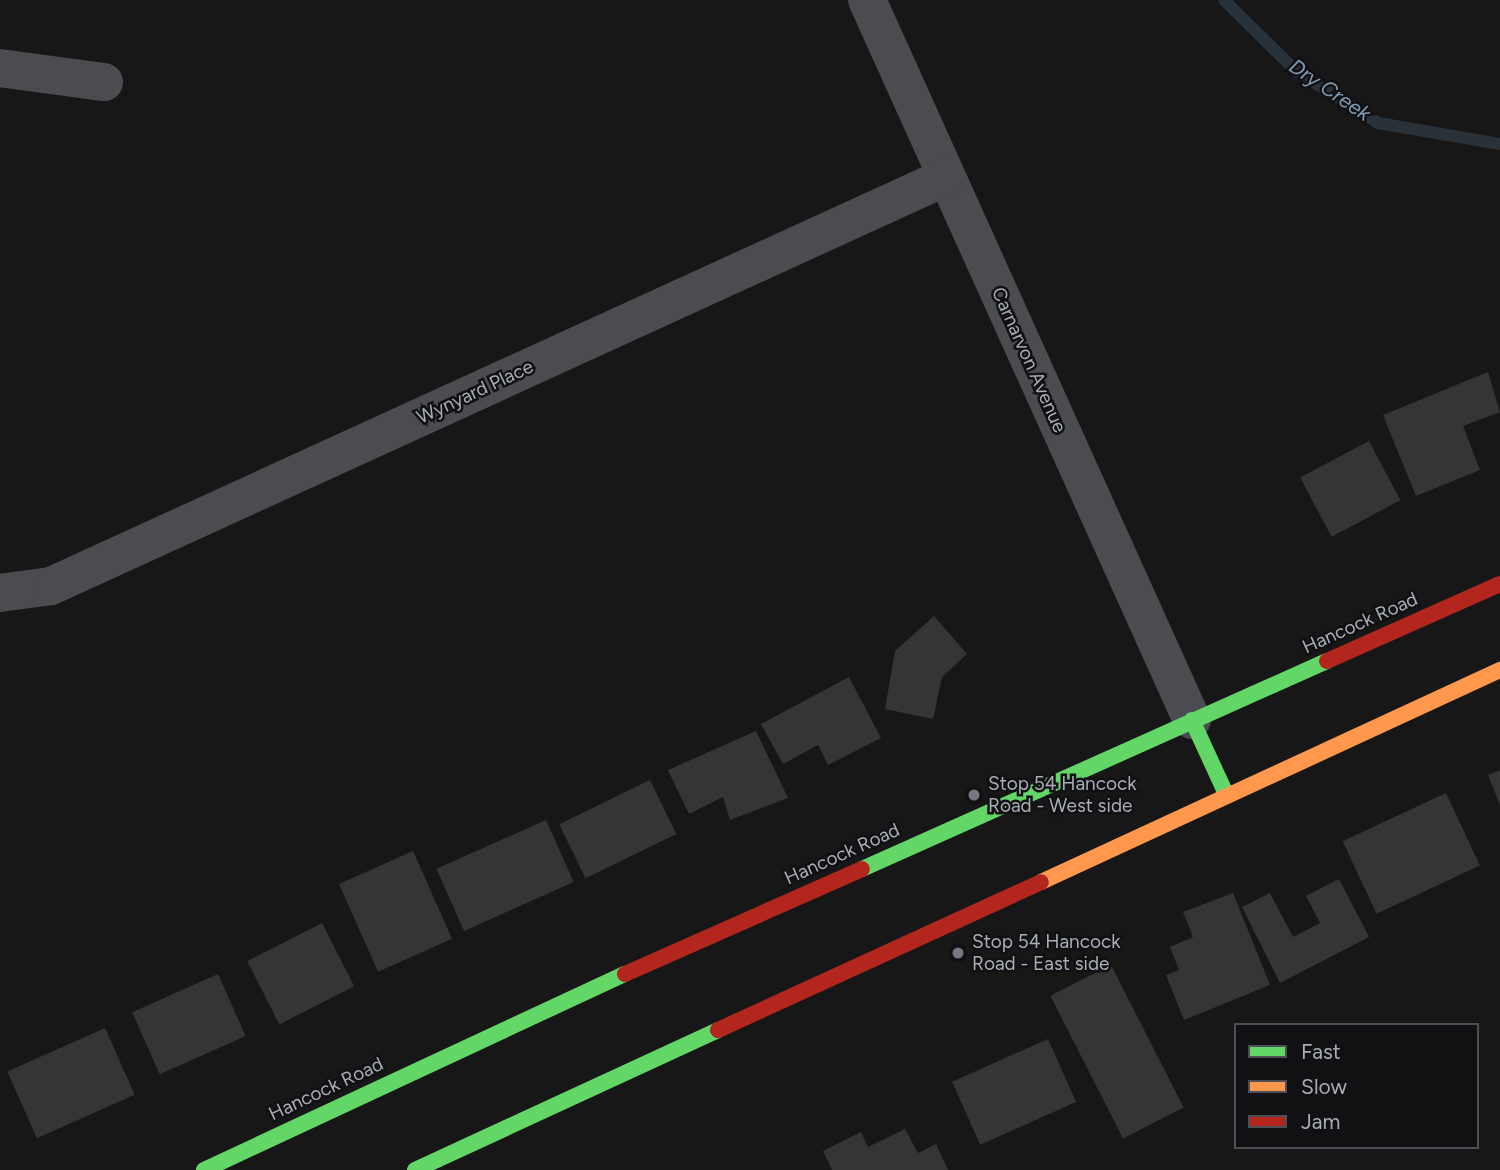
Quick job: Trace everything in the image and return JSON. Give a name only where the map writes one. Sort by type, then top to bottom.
[{"type":"main road","name":"Hancock Road","points":[[204,1170],[1192,720],[1500,584]]},
{"type":"main road","points":[[415,1170],[1500,670]]},
{"type":"main road","points":[[1192,720],[1226,794]]},
{"type":"street","name":"Carnarvon Avenue","points":[[867,0],[1192,720]]},
{"type":"street","points":[[0,68],[104,82]]},
{"type":"street","name":"Wynyard Place","points":[[0,593],[51,586],[946,177]]},
{"type":"building","points":[[1488,372],[1500,412],[1463,426],[1480,470],[1416,496],[1383,415]]},
{"type":"building","points":[[1369,441],[1400,500],[1332,537],[1300,478]]},
{"type":"building","points":[[934,616],[967,654],[942,677],[933,719],[885,709],[895,651]]},
{"type":"building","points":[[849,677],[881,738],[828,765],[818,745],[783,764],[761,724]]},
{"type":"building","points":[[756,731],[788,798],[730,820],[723,797],[689,814],[668,770]]},
{"type":"building","points":[[1500,770],[1500,805],[1488,775]]},
{"type":"building","points":[[650,780],[676,834],[586,878],[559,824]]},
{"type":"building","points":[[1446,793],[1480,866],[1376,914],[1343,841]]},
{"type":"building","points":[[546,820],[574,882],[464,931],[436,869]]},
{"type":"building","points":[[413,851],[452,939],[378,972],[339,884]]},
{"type":"building","points":[[1339,879],[1369,937],[1280,983],[1242,907],[1270,893],[1293,937],[1320,923],[1306,896]]},
{"type":"building","points":[[1233,893],[1270,985],[1184,1020],[1166,975],[1179,970],[1170,947],[1193,937],[1183,912]]},
{"type":"building","points":[[322,923],[354,986],[279,1024],[247,961]]},
{"type":"building","points":[[1111,965],[1184,1108],[1123,1138],[1050,996]]},
{"type":"building","points":[[218,974],[246,1036],[160,1074],[132,1012]]},
{"type":"building","points":[[105,1028],[135,1095],[37,1138],[7,1072]]},
{"type":"building","points":[[1048,1039],[1076,1102],[980,1145],[952,1082]]},
{"type":"building","points":[[905,1129],[918,1153],[936,1144],[948,1170],[832,1170],[823,1151],[861,1132],[868,1147]]},
{"type":"waterway","name":"Dry Creek","points":[[1224,0],[1297,72],[1378,123],[1500,144]]},
{"type":"traffic: fast","points":[[862,869],[1327,661]]},
{"type":"traffic: fast","points":[[1192,720],[1226,794]]},
{"type":"traffic: fast","points":[[204,1170],[625,974]]},
{"type":"traffic: fast","points":[[415,1170],[718,1030]]},
{"type":"traffic: slow","points":[[1041,882],[1500,670]]},
{"type":"traffic: jam","points":[[1327,661],[1500,584]]},
{"type":"traffic: jam","points":[[625,974],[862,869]]},
{"type":"traffic: jam","points":[[718,1030],[1041,882]]},
{"type":"place","name":"Stop 54 Hancock Road - West side","points":[[974,795]]},
{"type":"place","name":"Stop 54 Hancock Road - East side","points":[[958,953]]}]
